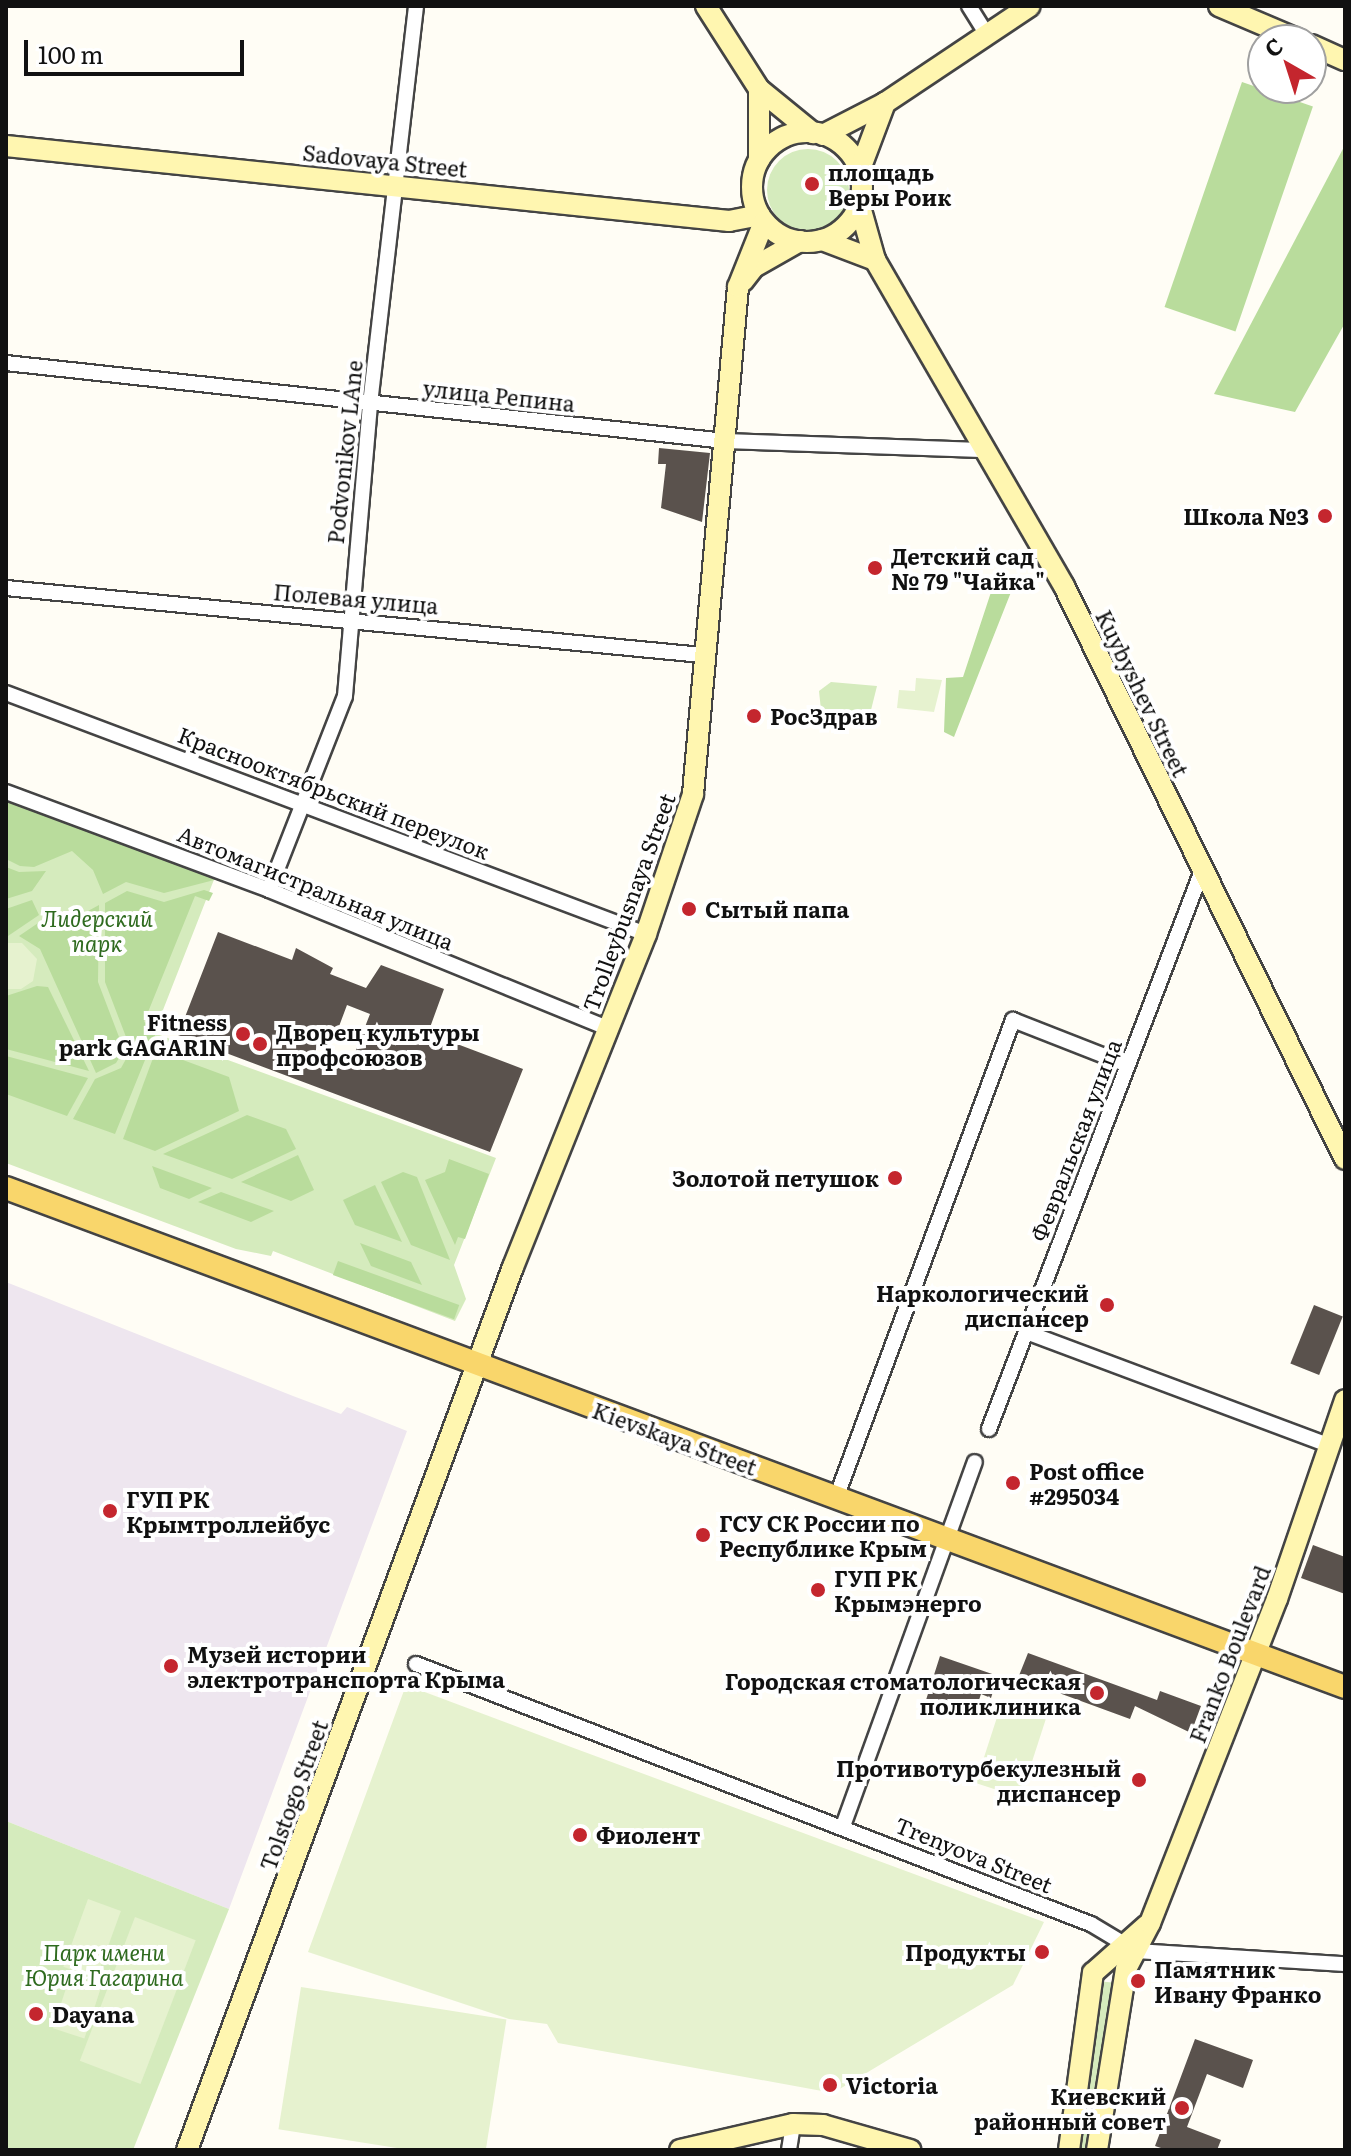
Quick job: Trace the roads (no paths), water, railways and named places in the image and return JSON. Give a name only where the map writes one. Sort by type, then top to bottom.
[{"type":"main road","points":[[706,6],[759,89],[818,134],[849,153],[859,172]]},
{"type":"main road","points":[[759,160],[782,139],[818,134],[885,103],[1030,6]]},
{"type":"main road","points":[[1219,6],[1261,24]]},
{"type":"main road","points":[[759,89],[759,160],[752,192],[761,219],[800,241]]},
{"type":"main road","points":[[822,240],[841,230],[859,203],[859,172],[885,103]]},
{"type":"main road","name":"Sadovaya Street","points":[[6,146],[729,221],[761,219]]},
{"type":"main road","name":"Kuybyshev Street","points":[[859,203],[875,260],[988,450],[1064,586],[1345,1159]]},
{"type":"main road","name":"Trolleybusnaya Street","points":[[480,1367],[646,934],[693,794],[702,655],[738,287],[761,219]]},
{"type":"main road","points":[[738,287],[754,267],[800,241],[822,240],[875,260]]},
{"type":"main road","name":"Kievskaya Street","points":[[6,1188],[1345,1687]]},
{"type":"main road","name":"Tolstogo Street","points":[[195,2148],[480,1367]]},
{"type":"main road","name":"Franko Boulevard","points":[[1069,2150],[1093,1973],[1127,1948],[1150,1923],[1256,1654],[1345,1400]]},
{"type":"main road","points":[[1097,2150],[1127,1948]]},
{"type":"main road","points":[[680,2150],[793,2124],[823,2125],[910,2150]]},
{"type":"street","name":"Podvonikov LAne","points":[[269,890],[345,696],[349,619],[370,404],[416,6]]},
{"type":"street","points":[[969,6],[987,35]]},
{"type":"street","name":"улица Репина","points":[[6,363],[725,441],[988,450]]},
{"type":"street","name":"Полевая улица","points":[[6,588],[702,655]]},
{"type":"street","name":"Краснооктябрьский переулок","points":[[6,693],[305,802],[646,934]]},
{"type":"street","name":"Автомагистральная улица","points":[[6,792],[269,890],[608,1028]]},
{"type":"street","name":"Февральская улица","points":[[989,1429],[1203,868]]},
{"type":"street","points":[[836,1498],[1013,1020],[1128,1065]]},
{"type":"street","points":[[1026,1332],[1328,1445]]},
{"type":"street","points":[[843,1826],[975,1462]]},
{"type":"street","name":"Trenyova Street","points":[[416,1664],[1091,1924],[1127,1948]]},
{"type":"street","points":[[1127,1948],[1345,1964]]},
{"type":"street","points":[[789,2150],[793,2124]]},
{"type":"place","name":"площадь Веры Роик","points":[[812,184]]},
{"type":"place","name":"Школа №3","points":[[1325,516]]},
{"type":"place","name":"Детский сад № 79 \"Чайка\"","points":[[875,568]]},
{"type":"place","name":"РосЗдрав","points":[[754,716]]},
{"type":"place","name":"Сытый папа","points":[[689,909]]},
{"type":"place","name":"Fitness park GAGAR1N","points":[[243,1034]]},
{"type":"place","name":"Дворец культуры профсоюзов","points":[[260,1044]]},
{"type":"place","name":"Золотой петушок","points":[[895,1178]]},
{"type":"place","name":"Наркологический диспансер","points":[[1107,1305]]},
{"type":"place","name":"Post office #295034","points":[[1013,1483]]},
{"type":"place","name":"ГУП РК Крымтроллейбус","points":[[110,1511]]},
{"type":"place","name":"ГСУ СК России по Республике Крым","points":[[703,1535]]},
{"type":"place","name":"ГУП РК Крымэнерго","points":[[818,1590]]},
{"type":"place","name":"Музей истории электротранспорта Крыма","points":[[171,1666]]},
{"type":"place","name":"Городская стоматологическая поликлиника","points":[[1097,1693]]},
{"type":"place","name":"Противотурбекулезный диспансер","points":[[1139,1780]]},
{"type":"place","name":"Фиолент","points":[[580,1835]]},
{"type":"place","name":"Продукты","points":[[1042,1952]]},
{"type":"place","name":"Памятник Ивану Франко","points":[[1138,1981]]},
{"type":"place","name":"Dayana","points":[[36,2014]]},
{"type":"place","name":"Victoria","points":[[830,2085]]},
{"type":"place","name":"Киевский районный совет","points":[[1182,2108]]},
{"type":"park label","name":"Лидерский парк","points":[[97,930]]},
{"type":"park label","name":"Парк имени Юрия Гагарина","points":[[104,1964]]}]
